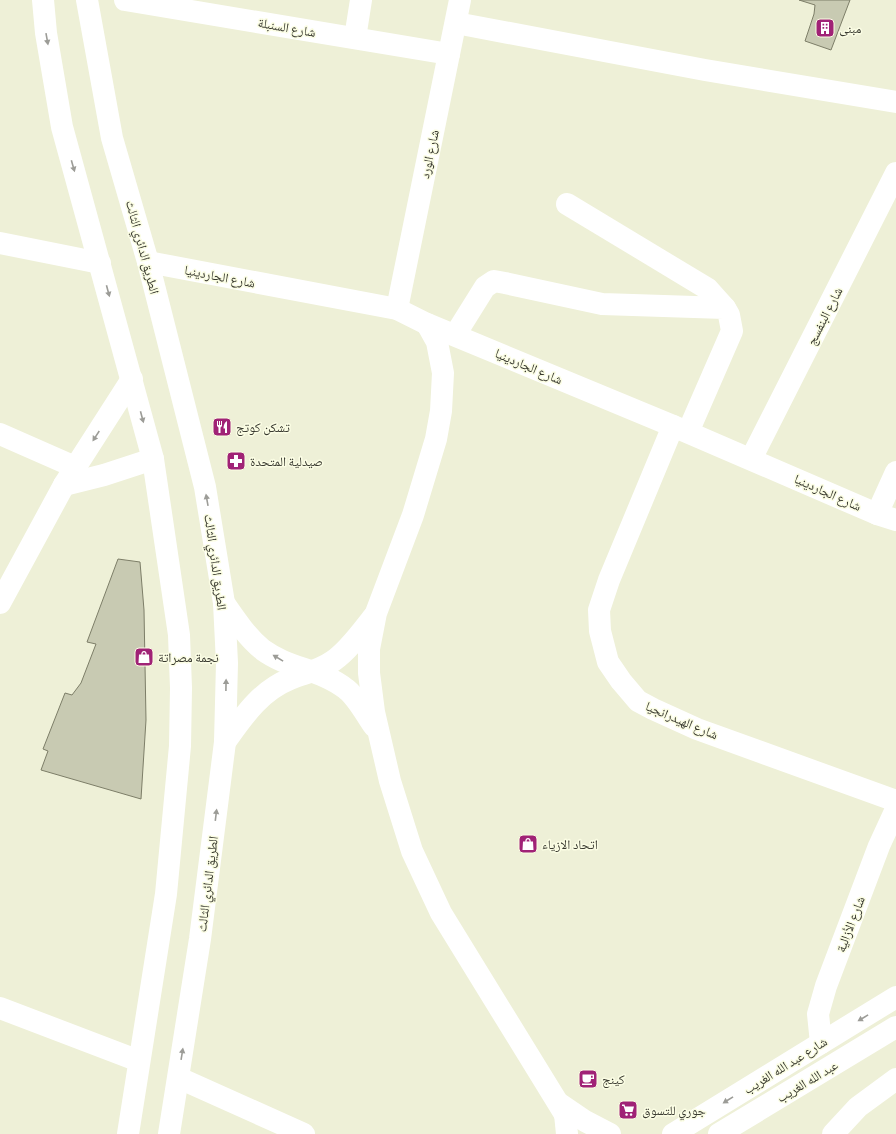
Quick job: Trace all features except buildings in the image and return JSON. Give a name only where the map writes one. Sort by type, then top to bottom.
[{"type":"street","points":[[43,0],[46,33],[62,127],[153,459],[180,635],[180,746],[166,894],[128,1134]]},
{"type":"street","name":"الطريق الدائري الثالث","points":[[87,0],[112,138],[148,262],[205,487],[224,603],[227,663],[225,742],[200,939],[169,1134]]},
{"type":"street","name":"شارع السنبلة","points":[[125,0],[449,54]]},
{"type":"street","points":[[355,38],[361,0]]},
{"type":"street","name":"شارع الورد","points":[[397,309],[460,0]]},
{"type":"street","points":[[456,23],[705,70],[896,102]]},
{"type":"street","name":"شارع البنفسج","points":[[751,459],[896,173]]},
{"type":"street","points":[[567,204],[708,289],[725,308]]},
{"type":"street","points":[[0,242],[100,263]]},
{"type":"street","name":"شارع الجاردينيا","points":[[148,262],[397,309],[427,324],[681,429],[887,517]]},
{"type":"street","points":[[454,335],[485,287],[494,281],[602,304],[725,308]]},
{"type":"street","name":"شارع الهيدرانجيا","points":[[725,308],[729,315],[732,331],[681,429],[609,580],[600,610],[600,631],[608,662],[621,681],[638,701],[653,709],[697,729],[896,801]]},
{"type":"street","points":[[427,324],[437,342],[443,373],[441,411],[437,432],[413,515],[376,613],[369,649],[369,673],[374,712],[390,781],[412,851],[441,913],[564,1117],[578,1134]]},
{"type":"street","points":[[0,603],[69,476],[132,379]]},
{"type":"street","points":[[0,434],[69,476],[104,475],[153,459]]},
{"type":"street","points":[[887,517],[896,472]]},
{"type":"street","points":[[224,603],[243,630],[263,649],[286,663],[328,677],[348,690],[378,733]]},
{"type":"street","points":[[225,742],[246,713],[265,693],[290,679],[314,672],[334,661],[376,613]]},
{"type":"street","name":"شارع الأزالية","points":[[821,1043],[818,1014],[826,986],[880,846],[896,809]]},
{"type":"street","name":"شارع عبد الله الغريب","points":[[673,1134],[896,997]]},
{"type":"street","points":[[0,1008],[139,1061]]},
{"type":"street","name":"عبد الله الغريب","points":[[719,1134],[896,1027]]},
{"type":"street","points":[[179,1078],[304,1134]]},
{"type":"street","points":[[833,1134],[858,1107],[896,1079]]},
{"type":"street","points":[[564,1117],[585,1121],[610,1134]]},
{"type":"place","name":"مبنى","points":[[825,28]]},
{"type":"place","name":"تشكن كوتج","points":[[222,427]]},
{"type":"place","name":"صيدلية المتحدة","points":[[236,461]]},
{"type":"place","name":"نجمة مصراتة","points":[[144,657]]},
{"type":"place","name":"اتحاد الازياء","points":[[528,844]]},
{"type":"place","name":"كينج","points":[[588,1079]]},
{"type":"place","name":"جوري للتسوق","points":[[628,1110]]}]
